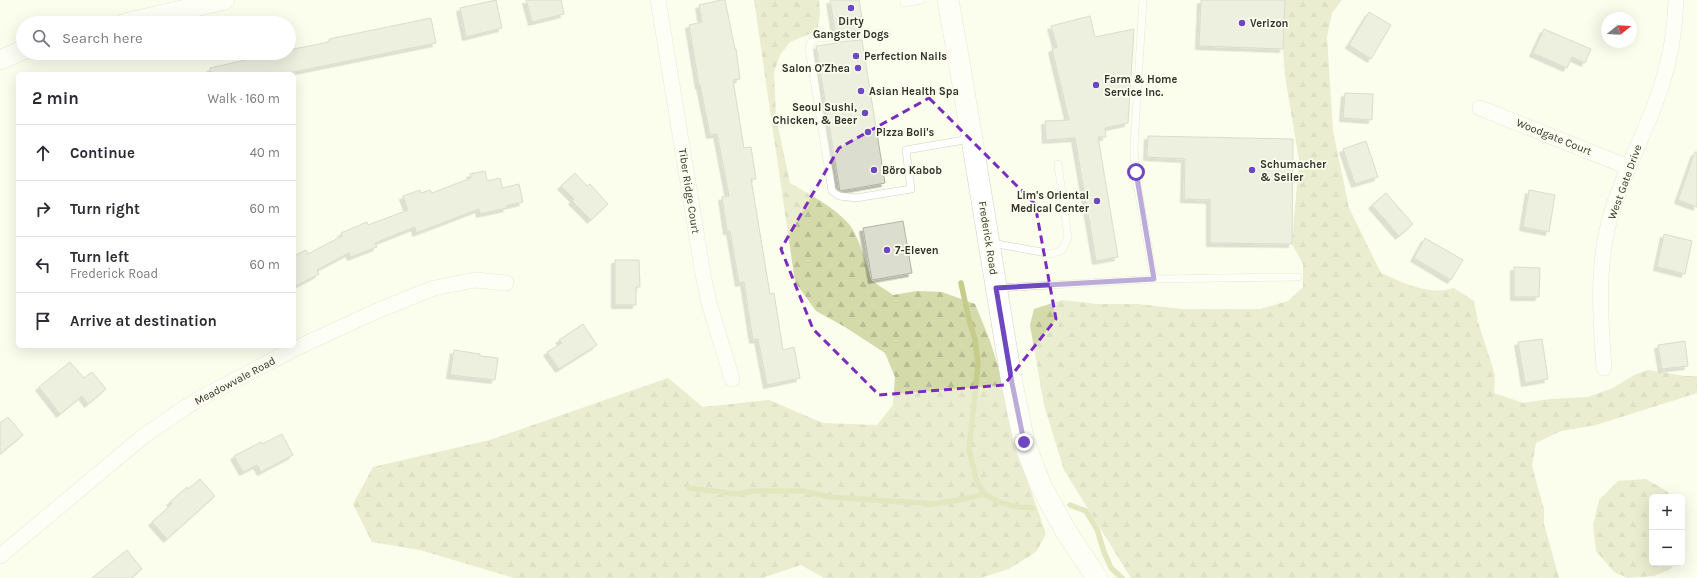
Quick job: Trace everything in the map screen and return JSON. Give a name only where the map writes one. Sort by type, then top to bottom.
[{"type":"main road","name":"Frederick Road","points":[[948,0],[1012,383],[1024,442],[1041,486],[1067,533],[1097,578]]},
{"type":"street","points":[[155,16],[225,0]]},
{"type":"street","name":"Tiber Ridge Court","points":[[658,0],[704,281],[709,303],[732,379]]},
{"type":"street","name":"West Gate Drive","points":[[1604,368],[1600,317],[1600,282],[1604,247],[1612,209],[1663,81],[1672,47],[1676,0]]},
{"type":"street","points":[[0,60],[16,53]]},
{"type":"street","name":"Woodgate Court","points":[[1480,108],[1628,167]]},
{"type":"street","name":"Meadowvale Road","points":[[0,556],[145,435],[183,409],[209,394],[292,350],[379,310],[434,288],[475,280],[506,283]]},
{"type":"lane","points":[[904,0],[904,3],[921,0]]},
{"type":"lane","points":[[1143,0],[1134,146],[1136,172],[1154,279]]},
{"type":"lane","points":[[887,33],[818,38],[811,42],[809,48],[832,191],[839,196],[856,198],[911,189],[906,150],[972,139]]},
{"type":"lane","points":[[989,242],[1052,254],[1062,250],[1068,237],[1058,164]]},
{"type":"lane","points":[[996,288],[1154,279],[1298,277]]},
{"type":"highlighted area","points":[[929,98],[1035,204],[1056,319],[1004,385],[879,395],[813,329],[781,249],[839,148]]},
{"type":"green space","points":[[754,0],[819,0],[820,14],[817,31],[790,42],[780,55],[774,72],[776,117],[790,183],[813,196],[848,223],[859,242],[871,280],[893,295],[917,291],[942,292],[975,304],[989,338],[998,366],[1019,456],[1046,534],[1036,552],[1009,569],[980,578],[824,578],[801,565],[762,578],[514,578],[420,550],[372,542],[353,504],[373,467],[490,440],[668,378],[703,407],[769,400],[823,423],[877,425],[893,405],[895,377],[885,353],[845,327],[816,311],[795,282]]},
{"type":"green space","points":[[1285,0],[1342,0],[1332,13],[1327,37],[1333,131],[1349,208],[1381,273],[1416,287],[1435,290],[1454,288],[1474,301],[1478,322],[1495,375],[1494,393],[1523,403],[1550,399],[1588,397],[1613,388],[1634,375],[1648,370],[1685,376],[1697,376],[1697,393],[1596,425],[1561,431],[1536,443],[1532,466],[1544,509],[1544,524],[1559,578],[1131,578],[1064,470],[1044,405],[1030,325],[1034,309],[1062,300],[1097,304],[1137,304],[1183,309],[1260,309],[1288,301],[1303,287],[1303,264],[1292,244],[1299,160],[1285,76],[1283,49]]},
{"type":"green space","points":[[1646,479],[1670,494],[1649,494],[1649,566],[1674,566],[1669,570],[1654,576],[1628,578],[1614,572],[1596,551],[1593,525],[1599,500],[1618,481]]},
{"type":"building","points":[[496,0],[502,28],[466,37],[460,8]]},
{"type":"building","points":[[526,0],[561,0],[564,14],[532,22]]},
{"type":"building","points":[[725,0],[736,49],[740,79],[733,80],[744,148],[751,147],[756,179],[751,179],[770,294],[774,293],[783,350],[794,347],[800,378],[767,385],[758,339],[753,340],[744,282],[739,283],[730,231],[727,231],[722,197],[729,196],[717,134],[710,135],[700,85],[699,86],[689,25],[702,22],[699,5]]},
{"type":"building","points":[[830,0],[859,0],[862,17],[858,17],[861,30],[835,32]]},
{"type":"building","name":"Verizon","points":[[1201,0],[1285,0],[1283,49],[1199,46]]},
{"type":"building","points":[[1369,12],[1391,25],[1371,59],[1349,45]]},
{"type":"building","name":"Farm & Home Service Inc.","points":[[1090,16],[1095,37],[1134,29],[1128,123],[1105,128],[1106,137],[1098,137],[1118,257],[1096,261],[1075,138],[1046,140],[1045,121],[1069,120],[1052,49],[1057,47],[1051,26]]},
{"type":"building","points":[[431,18],[436,43],[294,72],[211,72],[210,68],[246,60],[296,60],[296,49],[329,42],[329,39]]},
{"type":"building","points":[[1544,29],[1591,49],[1585,63],[1572,57],[1567,68],[1533,53]]},
{"type":"building","points":[[862,40],[885,183],[840,191],[816,46],[837,42]]},
{"type":"building","points":[[1345,93],[1373,94],[1372,120],[1343,118]]},
{"type":"building","name":"Schumacher & Seiler","points":[[1148,136],[1293,139],[1292,244],[1210,243],[1210,200],[1184,199],[1185,159],[1147,157]]},
{"type":"building","points":[[1366,141],[1378,177],[1355,184],[1343,149]]},
{"type":"building","points":[[1695,152],[1697,152],[1697,207],[1678,200]]},
{"type":"building","points":[[485,171],[487,181],[500,178],[502,188],[519,184],[523,202],[506,206],[507,208],[480,214],[479,209],[416,233],[415,227],[375,243],[377,247],[351,257],[349,253],[317,270],[319,274],[296,286],[296,255],[306,250],[308,254],[342,236],[341,233],[367,222],[368,225],[408,210],[403,196],[420,190],[421,193],[430,190],[432,193],[471,178],[470,174]]},
{"type":"building","points":[[575,173],[587,186],[590,184],[608,204],[591,220],[572,201],[574,199],[561,186]]},
{"type":"building","points":[[1529,190],[1555,195],[1549,232],[1523,227]]},
{"type":"building","points":[[1386,193],[1413,224],[1399,236],[1372,205]]},
{"type":"building","name":"7-Eleven","points":[[903,221],[912,273],[872,280],[863,228]]},
{"type":"building","points":[[1664,234],[1692,241],[1685,274],[1657,267]]},
{"type":"building","points":[[1425,238],[1463,260],[1451,280],[1414,258]]},
{"type":"building","points":[[615,260],[639,260],[640,287],[636,287],[636,305],[615,305]]},
{"type":"building","points":[[1514,267],[1540,268],[1539,297],[1514,297]]},
{"type":"building","points":[[583,324],[597,345],[559,369],[547,352],[562,343],[559,340]]},
{"type":"building","points":[[1542,339],[1548,379],[1525,383],[1518,342]]},
{"type":"building","points":[[1685,341],[1688,366],[1662,369],[1658,345]]},
{"type":"building","points":[[454,350],[480,354],[480,356],[498,358],[495,380],[450,375]]},
{"type":"building","points":[[70,362],[84,378],[92,372],[106,389],[88,404],[82,396],[60,414],[39,387]]},
{"type":"building","points":[[8,417],[23,435],[0,454],[0,423]]},
{"type":"building","points":[[282,434],[293,455],[261,472],[257,465],[243,472],[234,456],[261,442],[262,444]]},
{"type":"building","points":[[200,479],[215,496],[167,539],[152,522],[172,504],[170,502],[187,487],[188,489]]},
{"type":"building","points":[[127,550],[142,569],[131,578],[92,578]]},
{"type":"waterway","points":[[961,283],[969,320],[975,339],[978,365],[969,449],[976,479],[984,494],[999,502],[1018,507],[1033,508]]},
{"type":"waterway","points":[[689,488],[736,494],[755,491],[802,491],[830,497],[934,504],[984,494]]},
{"type":"waterway","points":[[1070,505],[1086,511],[1097,529],[1111,568],[1122,578]]},
{"type":"place","name":"Dirty Gangster Dogs","points":[[851,8]]},
{"type":"place","name":"Verizon","points":[[1242,23]]},
{"type":"place","name":"Perfection Nails","points":[[856,56]]},
{"type":"place","name":"Salon O'Zhea","points":[[858,68]]},
{"type":"place","name":"Farm & Home Service Inc.","points":[[1096,85]]},
{"type":"place","name":"Asian Health Spa","points":[[861,91]]},
{"type":"place","name":"Seoul Sushi, Chicken, & Beer","points":[[865,113]]},
{"type":"place","name":"Pizza Boli's","points":[[868,132]]},
{"type":"place","name":"Böro Kabob","points":[[874,170]]},
{"type":"place","name":"Schumacher & Seiler","points":[[1252,170]]},
{"type":"place","name":"Lim's Oriental Medical Center","points":[[1097,201]]},
{"type":"place","name":"7-Eleven","points":[[887,250]]},
{"type":"route","points":[[1024,442],[1012,383],[996,288],[1154,279],[1136,172]]}]
